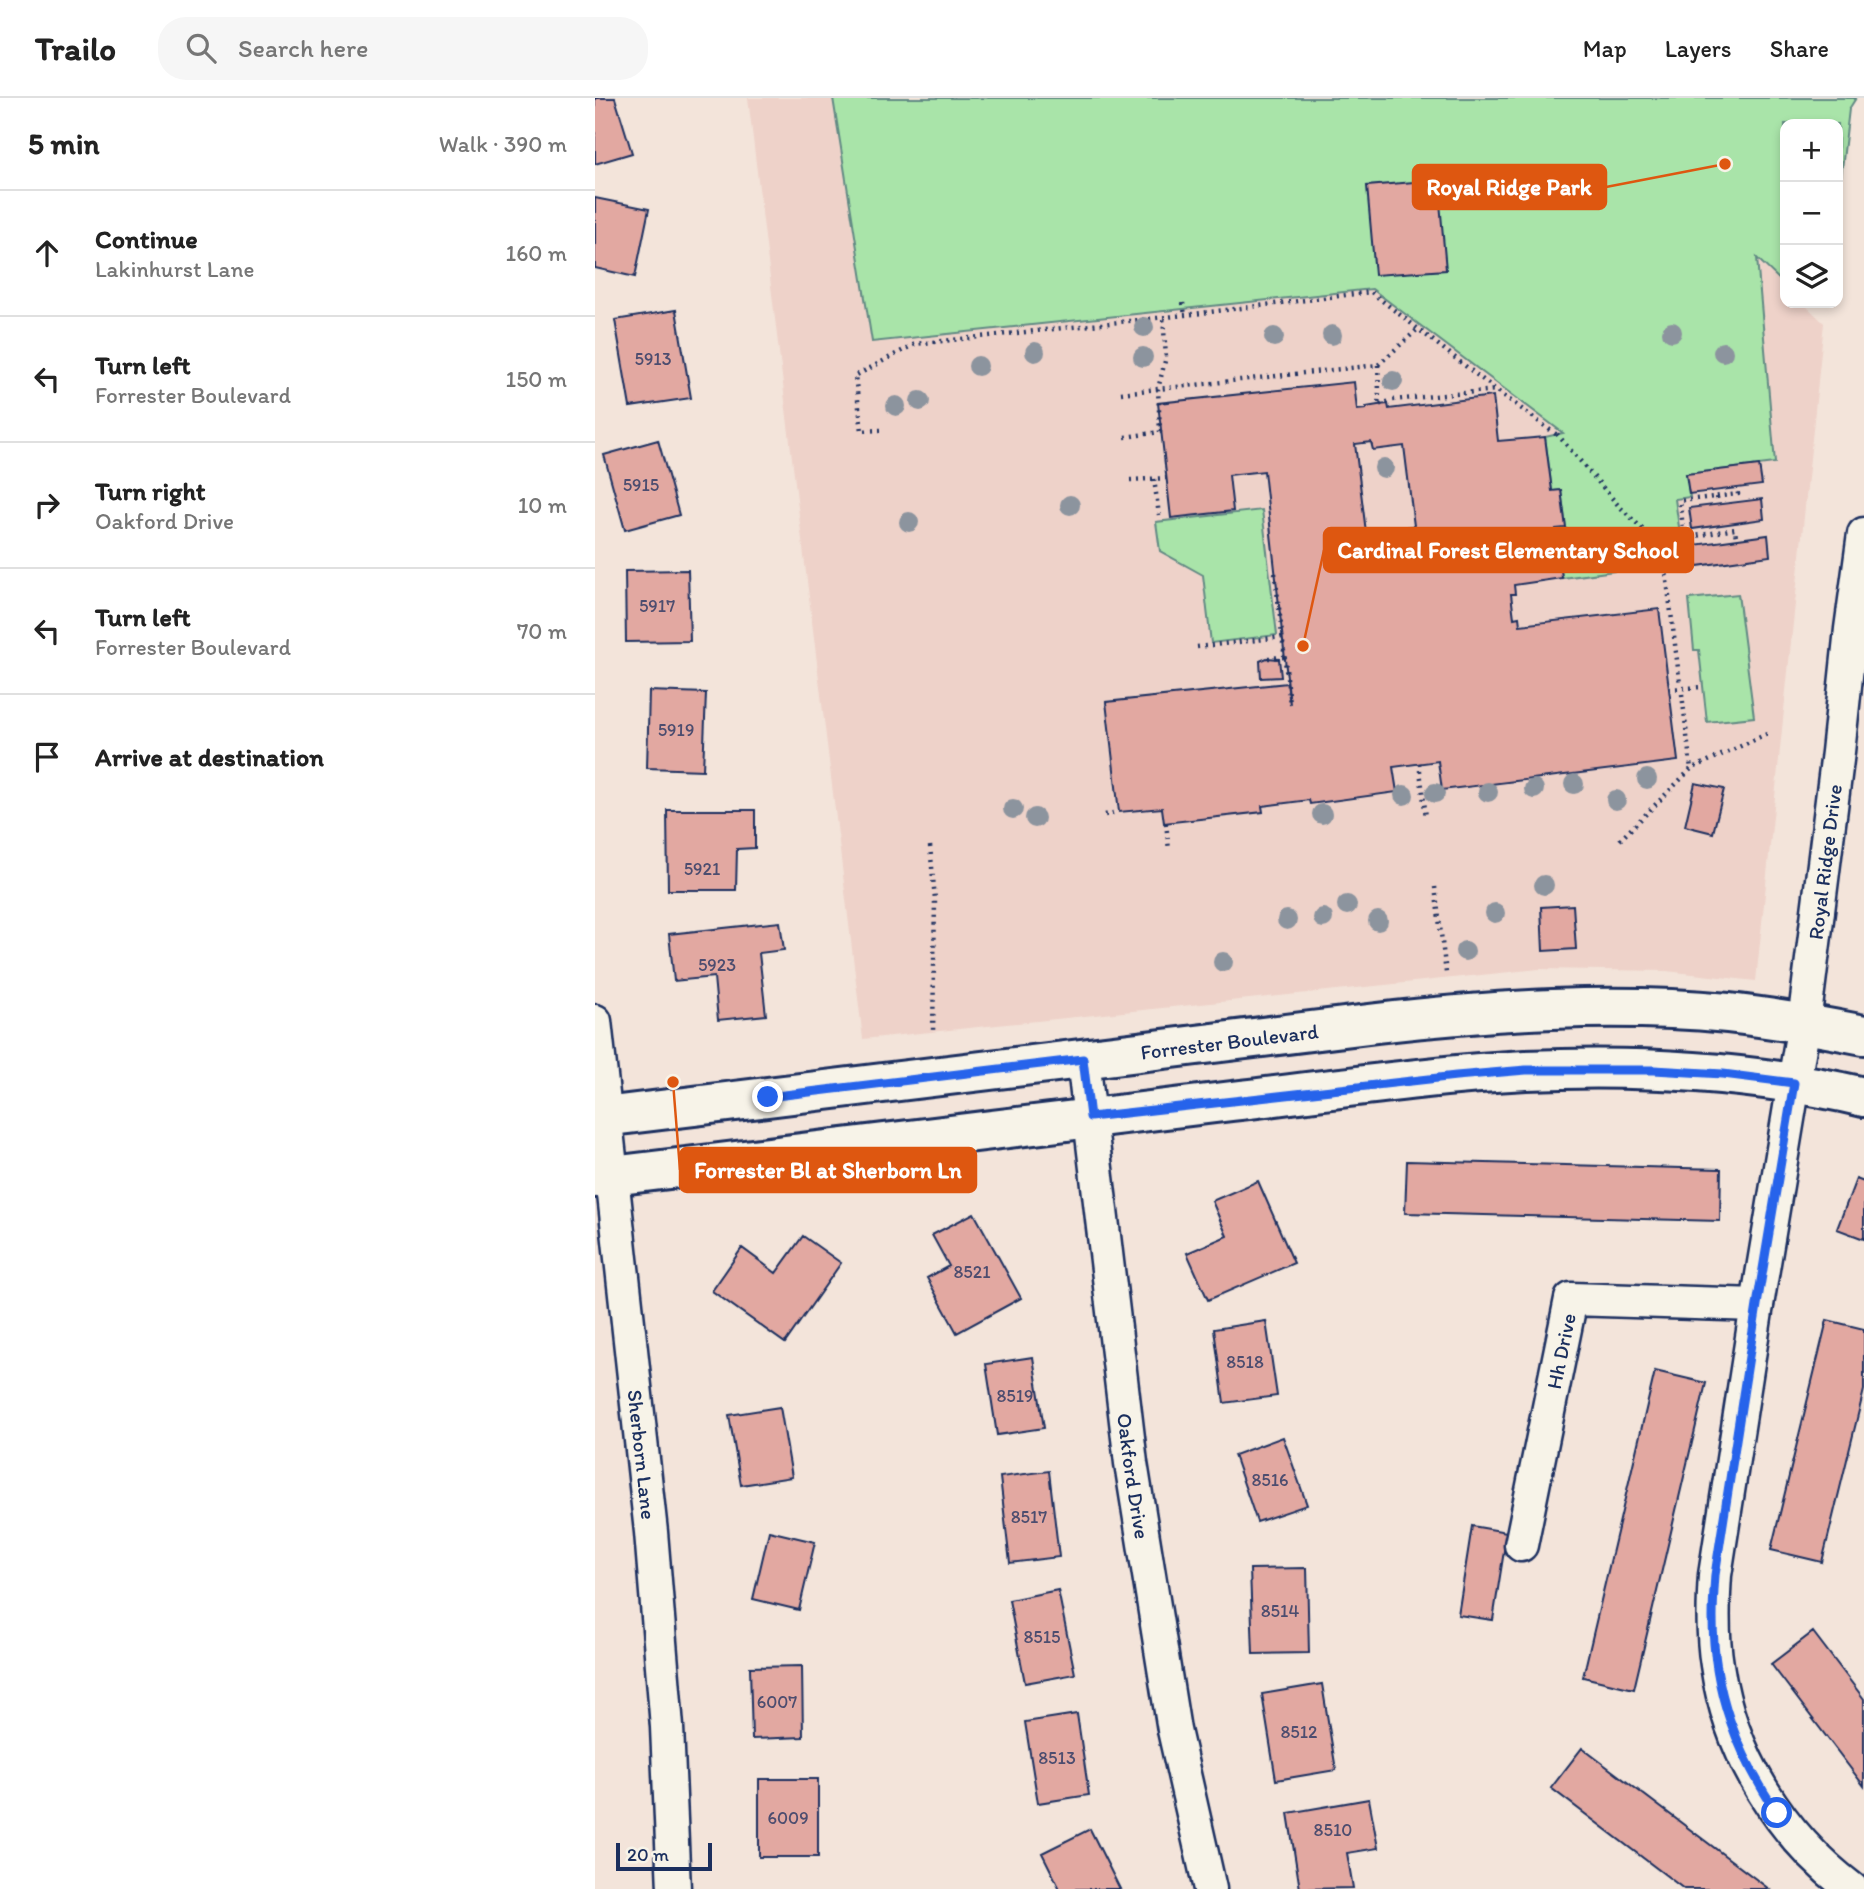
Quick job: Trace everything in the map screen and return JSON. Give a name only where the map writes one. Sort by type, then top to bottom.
[{"type":"street","name":"Royal Ridge Drive","points":[[1851,1889],[1806,1848],[1777,1813],[1737,1742],[1724,1703],[1716,1664],[1713,1619],[1715,1575],[1757,1305],[1851,755],[1851,629],[1864,534]]},
{"type":"street","name":"Forrester Boulevard","points":[[601,1117],[1402,1020],[1522,1010],[1656,1009],[1728,1013],[1804,1023],[1864,1035]]},
{"type":"street","name":"Sherborn Lane","points":[[595,1021],[604,1177],[651,1532],[667,1727],[674,1889]]},
{"type":"street","name":"Oakford Drive","points":[[1083,1059],[1131,1463],[1174,1730],[1210,1889]]},
{"type":"street","points":[[604,1177],[1090,1117],[1526,1070],[1654,1070],[1723,1074],[1794,1083],[1864,1097]]},
{"type":"street","name":"Hh Drive","points":[[1521,1545],[1571,1298],[1757,1305]]},
{"type":"path","points":[[881,430],[862,431],[856,376],[915,344],[1371,292],[1557,435],[1618,505],[1663,549],[1680,684]]},
{"type":"path","points":[[1183,303],[1185,315]]},
{"type":"path","points":[[1125,437],[1160,432],[1158,389],[1166,357],[1163,317]]},
{"type":"path","points":[[1121,393],[1378,365],[1418,329]]},
{"type":"path","points":[[1378,365],[1378,405],[1393,400],[1496,390]]},
{"type":"path","points":[[1130,480],[1167,478]]},
{"type":"path","points":[[1154,479],[1159,515]]},
{"type":"path","points":[[1684,536],[1680,501],[1738,494],[1737,488]]},
{"type":"path","points":[[1717,497],[1718,505]]},
{"type":"path","points":[[1663,549],[1684,536],[1735,529],[1736,539]]},
{"type":"path","points":[[1275,573],[1290,704]]},
{"type":"path","points":[[1197,647],[1282,637]]},
{"type":"path","points":[[1268,658],[1285,657]]},
{"type":"path","points":[[1669,689],[1703,687]]},
{"type":"path","points":[[1682,694],[1691,769]]},
{"type":"path","points":[[1620,840],[1691,769],[1769,733]]},
{"type":"path","points":[[1419,763],[1426,817]]},
{"type":"path","points":[[1105,815],[1113,813]]},
{"type":"path","points":[[1166,823],[1169,850]]},
{"type":"path","points":[[930,846],[935,899],[933,1033]]},
{"type":"path","points":[[1435,887],[1446,973]]},
{"type":"shaded area","points":[[748,98],[1599,98],[1780,280],[1780,308],[1808,308],[1824,323],[1756,981],[1666,971],[1539,969],[863,1039]]},
{"type":"green space","points":[[833,98],[1856,98],[1849,109],[1843,160],[1843,119],[1780,119],[1780,280],[1757,258],[1775,463],[1686,474],[1690,497],[1675,499],[1680,534],[1693,532],[1696,560],[1562,578],[1556,529],[1566,527],[1561,490],[1552,491],[1545,437],[1563,433],[1372,289],[872,342]]},
{"type":"green space","points":[[1262,510],[1277,635],[1211,643],[1203,575],[1160,551],[1156,522]]},
{"type":"green space","points":[[1738,594],[1754,717],[1707,722],[1699,650],[1694,650],[1689,599]]},
{"type":"building","points":[[595,98],[615,98],[632,153],[595,164]]},
{"type":"building","points":[[1438,180],[1446,270],[1375,275],[1367,186]]},
{"type":"building","points":[[595,198],[649,209],[635,277],[595,268]]},
{"type":"building","points":[[676,310],[691,398],[630,407],[615,320]]},
{"type":"building","points":[[1354,382],[1357,410],[1378,405],[1388,404],[1389,409],[1493,396],[1498,441],[1545,437],[1552,491],[1561,490],[1566,528],[1556,529],[1562,578],[1514,585],[1515,594],[1511,594],[1514,618],[1519,617],[1520,625],[1659,609],[1678,761],[1442,790],[1438,761],[1393,767],[1397,792],[1310,804],[1309,800],[1262,806],[1263,812],[1164,823],[1162,808],[1119,812],[1106,702],[1287,683],[1290,704],[1264,471],[1229,475],[1233,511],[1171,518],[1158,403]],"holes":[[[1371,442],[1373,450],[1404,446],[1414,526],[1366,532],[1355,444]]]},
{"type":"building","points":[[658,440],[679,515],[625,530],[604,455]]},
{"type":"building","points":[[1759,465],[1762,485],[1689,494],[1686,474]]},
{"type":"building","points":[[1762,499],[1764,519],[1692,529],[1689,508]]},
{"type":"building","points":[[1768,535],[1770,556],[1697,566],[1694,545]]},
{"type":"building","points":[[688,570],[690,641],[626,642],[625,571]]},
{"type":"building","points":[[1267,658],[1279,659],[1281,677],[1261,678],[1260,661]]},
{"type":"building","points":[[649,691],[706,693],[703,770],[647,768]]},
{"type":"building","points":[[1695,783],[1724,789],[1713,833],[1685,826]]},
{"type":"building","points":[[667,810],[755,810],[755,848],[737,849],[736,890],[668,890]]},
{"type":"building","points":[[1573,905],[1576,949],[1543,951],[1541,907]]},
{"type":"building","points":[[780,922],[784,950],[759,953],[766,1015],[718,1020],[714,977],[674,981],[669,934]]},
{"type":"building","points":[[1407,1161],[1721,1169],[1720,1221],[1405,1213]]},
{"type":"building","points":[[1856,1179],[1864,1182],[1864,1239],[1837,1229]]},
{"type":"building","points":[[1258,1181],[1294,1263],[1208,1300],[1187,1253],[1227,1236],[1212,1201]]},
{"type":"building","points":[[974,1213],[1021,1298],[957,1333],[927,1278],[949,1266],[932,1235]]},
{"type":"building","points":[[803,1236],[841,1263],[785,1343],[712,1291],[742,1248],[776,1273]]},
{"type":"building","points":[[1827,1320],[1864,1329],[1864,1390],[1822,1562],[1771,1550]]},
{"type":"building","points":[[1266,1321],[1277,1396],[1224,1403],[1214,1329]]},
{"type":"building","points":[[1033,1357],[1044,1428],[997,1435],[986,1364]]},
{"type":"building","points":[[1655,1371],[1706,1383],[1634,1689],[1583,1677]]},
{"type":"building","points":[[780,1407],[792,1477],[741,1485],[729,1415]]},
{"type":"building","points":[[1283,1437],[1307,1505],[1257,1522],[1234,1455]]},
{"type":"building","points":[[1049,1471],[1059,1557],[1010,1563],[1000,1477]]},
{"type":"building","points":[[1472,1526],[1507,1532],[1493,1620],[1458,1615]]},
{"type":"building","points":[[769,1531],[815,1542],[799,1610],[753,1599]]},
{"type":"building","points":[[1307,1568],[1309,1653],[1253,1654],[1250,1569]]},
{"type":"building","points":[[1058,1590],[1075,1674],[1025,1683],[1009,1600]]},
{"type":"building","points":[[1813,1632],[1864,1699],[1864,1786],[1771,1664]]},
{"type":"building","points":[[802,1666],[803,1737],[752,1739],[750,1667]]},
{"type":"building","points":[[1322,1684],[1336,1770],[1276,1780],[1262,1694]]},
{"type":"building","points":[[1077,1714],[1089,1795],[1038,1803],[1025,1722]]},
{"type":"building","points":[[1582,1748],[1769,1889],[1684,1889],[1551,1788]]},
{"type":"building","points":[[759,1779],[818,1779],[818,1857],[759,1857]]},
{"type":"building","points":[[1369,1799],[1378,1848],[1347,1853],[1353,1888],[1300,1889],[1288,1813]]},
{"type":"building","points":[[1090,1829],[1120,1889],[1060,1889],[1042,1853]]},
{"type":"place","name":"Royal Ridge Park","points":[[1725,164]]},
{"type":"place","name":"Cardinal Forest Elementary School","points":[[1303,646]]},
{"type":"place","name":"Forrester Bl at Sherborn Ln","points":[[673,1082]]},
{"type":"route","points":[[768,1097],[1083,1059],[1090,1117],[1526,1070],[1654,1070],[1723,1074],[1794,1083],[1715,1575],[1713,1619],[1716,1664],[1724,1703],[1737,1742],[1777,1813]]}]
